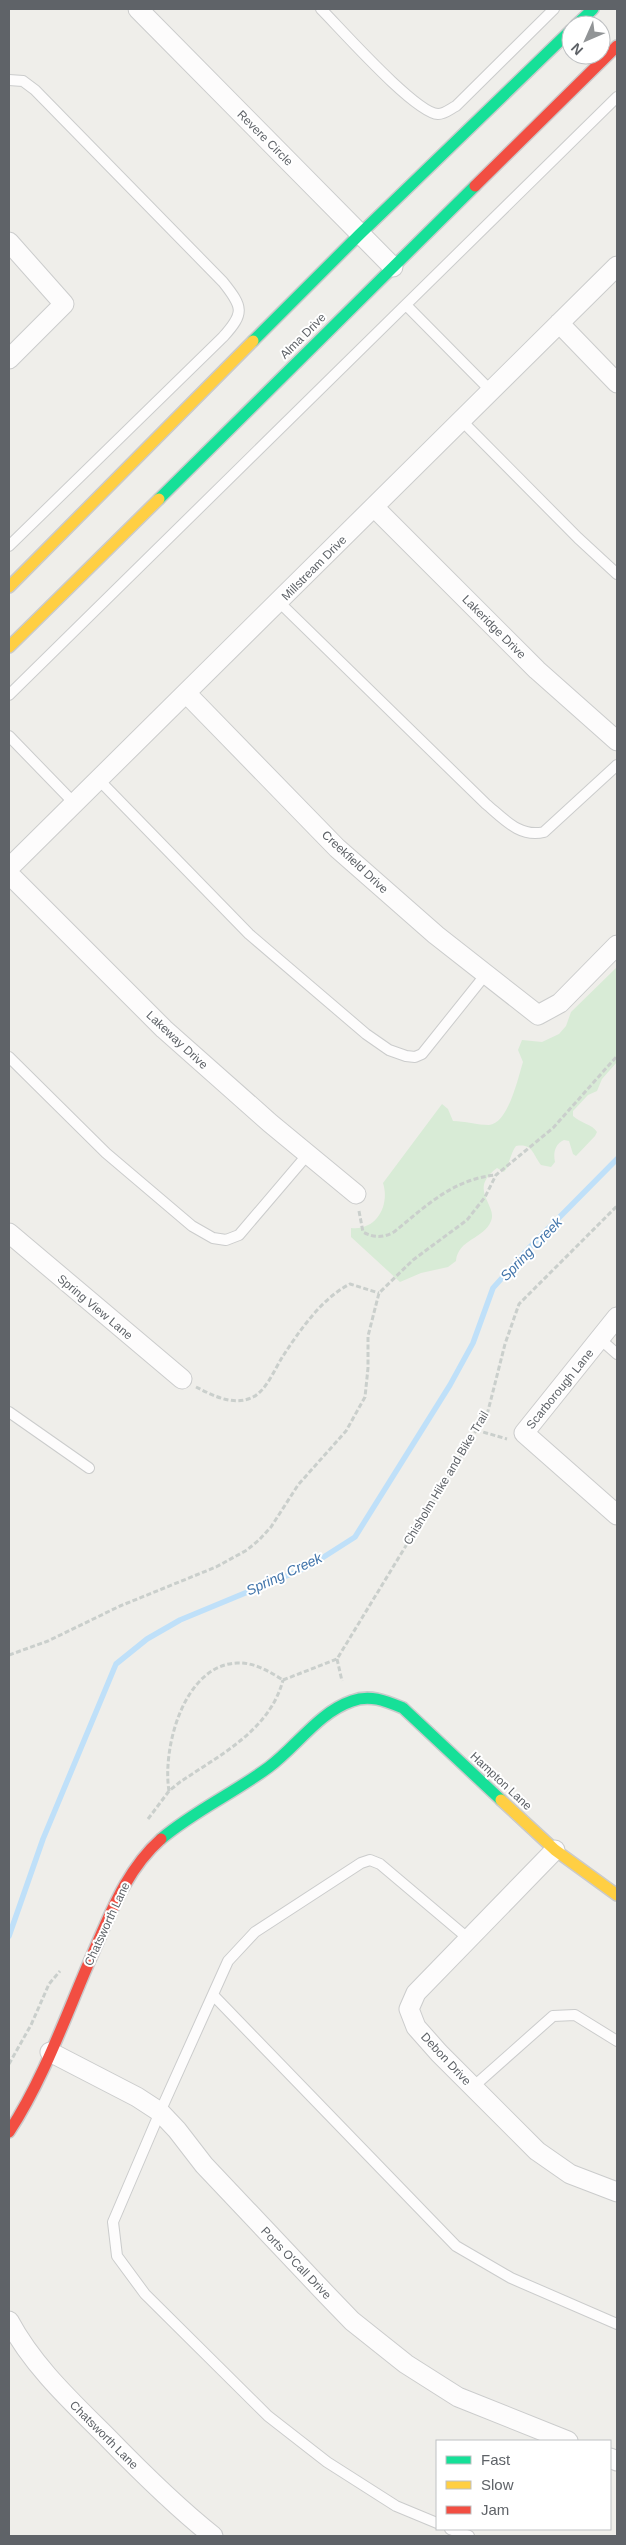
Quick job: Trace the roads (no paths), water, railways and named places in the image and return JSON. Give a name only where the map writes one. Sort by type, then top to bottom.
[{"type":"main road","points":[[9,587],[360,234],[561,40]]},
{"type":"main road","name":"Alma Drive","points":[[9,647],[617,46]]},
{"type":"main road","name":"Hampton Lane","points":[[364,1698],[388,1699],[403,1708],[556,1850],[617,1895]]},
{"type":"main road","name":"Chatsworth Lane","points":[[9,2132],[50,2052],[120,1890],[141,1860],[167,1834],[193,1814],[254,1779],[286,1754],[331,1710],[346,1701],[364,1698]]},
{"type":"street","name":"Revere Circle","points":[[138,9],[392,267]]},
{"type":"street","points":[[9,242],[64,304],[9,359]]},
{"type":"street","name":"Millstream Drive","points":[[9,868],[375,508],[617,266]]},
{"type":"street","points":[[558,323],[617,383]]},
{"type":"street","name":"Lakeridge Drive","points":[[375,508],[537,670],[617,741]]},
{"type":"street","name":"Creekfield Drive","points":[[187,694],[337,848],[436,935],[538,1015],[560,1003],[617,946]]},
{"type":"street","name":"Lakeway Drive","points":[[9,874],[164,1029],[356,1194]]},
{"type":"street","name":"Spring View Lane","points":[[9,1233],[182,1379]]},
{"type":"street","name":"Scarborough Lane","points":[[617,1317],[524,1433],[617,1516]]},
{"type":"street","name":"Debon Drive","points":[[556,1850],[416,1994],[409,2008],[416,2027],[537,2151],[570,2174],[617,2192]]},
{"type":"street","name":"Ports O'Call Drive","points":[[50,2052],[137,2097],[160,2112],[178,2130],[204,2165],[352,2321],[406,2364],[458,2397],[566,2440]]},
{"type":"street","name":"Chatsworth Lane","points":[[9,2321],[16,2335],[51,2382],[179,2509],[213,2536]]},
{"type":"lane","points":[[321,9],[396,85],[424,110],[438,114],[446,113],[456,106],[554,9]]},
{"type":"lane","points":[[9,80],[23,81],[62,116],[223,282],[240,306],[240,314],[236,323],[223,337],[9,546]]},
{"type":"lane","points":[[9,695],[617,97]]},
{"type":"lane","points":[[406,305],[490,391]]},
{"type":"lane","points":[[461,420],[578,538],[617,574]]},
{"type":"lane","points":[[279,602],[486,804],[515,828],[532,835],[544,832],[617,765]]},
{"type":"lane","points":[[9,736],[75,804]]},
{"type":"lane","points":[[99,780],[250,934],[366,1034],[389,1050],[406,1056],[415,1057],[422,1054],[486,974]]},
{"type":"lane","points":[[9,1057],[106,1153],[192,1226],[213,1238],[226,1240],[239,1235],[308,1154]]},
{"type":"lane","points":[[600,1339],[617,1354]]},
{"type":"lane","points":[[9,1412],[89,1468]]},
{"type":"lane","points":[[436,2523],[396,2506],[327,2462],[268,2416],[145,2294],[117,2256],[113,2222],[228,1961],[255,1932],[361,1863],[370,1860],[380,1864],[470,1940]]},
{"type":"lane","points":[[214,1996],[456,2246],[511,2278],[617,2324]]},
{"type":"lane","points":[[473,2087],[553,2016],[575,2015],[617,2041]]},
{"type":"lane","points":[[453,2530],[469,2536]]},
{"type":"waterway","name":"Spring Creek","points":[[9,1936],[43,1839],[116,1664],[147,1639],[180,1620],[308,1567],[355,1537],[450,1385],[473,1343],[493,1288],[529,1248],[617,1159]]}]
